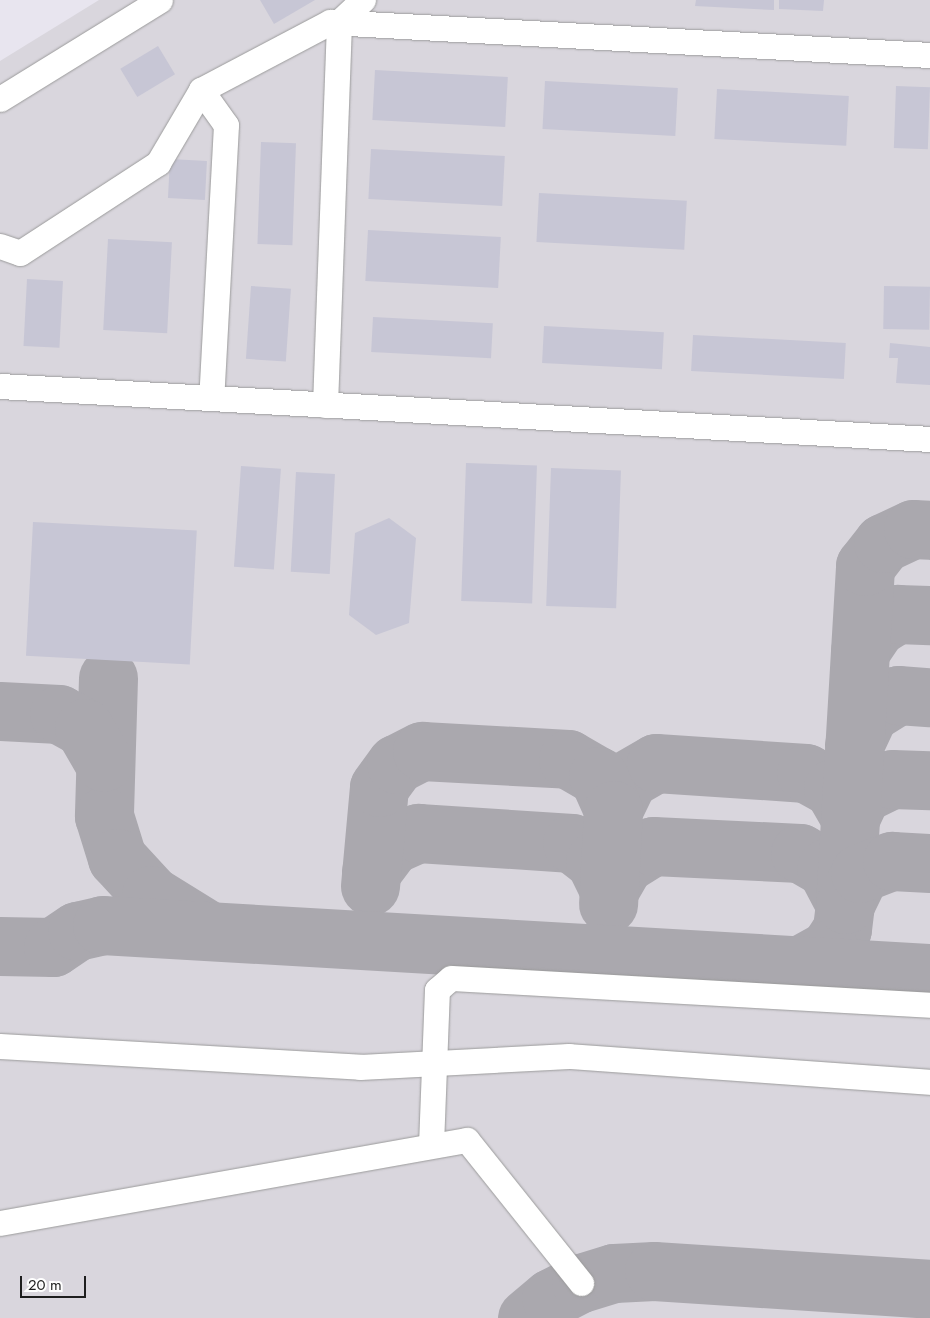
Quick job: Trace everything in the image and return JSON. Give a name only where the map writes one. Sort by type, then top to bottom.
[{"type":"lane","points":[[0,99],[160,0]]},
{"type":"lane","points":[[325,405],[339,22],[363,0]]},
{"type":"lane","points":[[0,246],[20,253],[158,163],[201,90],[330,22],[930,55]]},
{"type":"lane","points":[[201,90],[226,125],[211,398]]},
{"type":"lane","points":[[0,386],[930,439]]},
{"type":"lane","points":[[431,1145],[437,990],[451,978],[930,1006]]},
{"type":"lane","points":[[0,1046],[360,1067],[569,1056],[930,1082]]},
{"type":"lane","points":[[0,1222],[467,1140],[581,1283]]},
{"type":"shaded area","points":[[99,0],[930,0],[930,1318],[0,1318],[0,61]]},
{"type":"building","points":[[260,0],[315,0],[274,24]]},
{"type":"building","points":[[696,0],[774,0],[774,10],[695,6]]},
{"type":"building","points":[[779,0],[824,0],[823,11],[779,9]]},
{"type":"building","points":[[158,46],[175,74],[137,97],[120,69]]},
{"type":"building","points":[[375,70],[508,77],[505,127],[372,120]]},
{"type":"building","points":[[545,81],[678,88],[675,136],[542,129]]},
{"type":"building","points":[[896,86],[930,87],[928,149],[894,148]]},
{"type":"building","points":[[717,89],[849,96],[846,146],[714,139]]},
{"type":"building","points":[[261,142],[296,143],[292,245],[257,244]]},
{"type":"building","points":[[371,149],[505,156],[502,206],[368,199]]},
{"type":"building","points":[[170,159],[207,161],[205,200],[168,198]]},
{"type":"building","points":[[539,193],[687,201],[684,250],[536,242]]},
{"type":"building","points":[[368,230],[501,237],[498,288],[365,281]]},
{"type":"building","points":[[108,239],[172,242],[167,333],[103,330]]},
{"type":"building","points":[[27,279],[63,281],[59,348],[23,346]]},
{"type":"building","points":[[251,286],[291,289],[286,362],[246,359]]},
{"type":"building","points":[[884,286],[930,287],[929,330],[883,329]]},
{"type":"building","points":[[373,317],[493,323],[491,358],[371,352]]},
{"type":"building","points":[[544,326],[664,332],[662,369],[542,363]]},
{"type":"building","points":[[693,335],[846,343],[844,379],[691,371]]},
{"type":"building","points":[[890,343],[930,347],[930,385],[896,383],[898,358],[889,358]]},
{"type":"building","points":[[466,463],[537,465],[532,603],[461,601]]},
{"type":"building","points":[[241,466],[281,469],[274,570],[234,567]]},
{"type":"building","points":[[551,468],[621,470],[616,608],[546,606]]},
{"type":"building","points":[[296,472],[335,474],[330,574],[291,572]]},
{"type":"building","points":[[389,518],[416,538],[409,623],[376,635],[349,615],[355,533]]},
{"type":"building","points":[[33,522],[197,531],[190,664],[26,656]]},
{"type":"taxiway","points":[[845,904],[865,566],[883,543],[913,529],[930,530]]},
{"type":"taxiway","points":[[860,651],[876,627],[897,614],[930,615]]},
{"type":"taxiway","points":[[108,678],[104,816],[117,858],[151,895],[209,931]]},
{"type":"taxiway","points":[[854,745],[869,713],[898,695],[930,697]]},
{"type":"taxiway","points":[[0,711],[59,714],[84,728],[104,762]]},
{"type":"taxiway","points":[[370,886],[379,787],[396,764],[422,751],[568,759],[598,776],[613,810],[608,904]]},
{"type":"taxiway","points":[[613,810],[628,779],[656,763],[806,773],[833,788],[850,818],[861,794],[892,779],[930,780]]},
{"type":"taxiway","points":[[371,872],[391,845],[418,833],[572,843],[595,861],[609,890],[624,864],[653,846],[800,853],[826,868],[845,904],[842,929],[829,949],[800,965]]},
{"type":"taxiway","points":[[845,904],[860,873],[892,861],[930,863]]},
{"type":"taxiway","points":[[0,946],[53,947],[77,931],[102,925],[930,973]]},
{"type":"taxiway","points":[[527,1318],[551,1298],[581,1283],[614,1273],[654,1271],[930,1289]]}]
